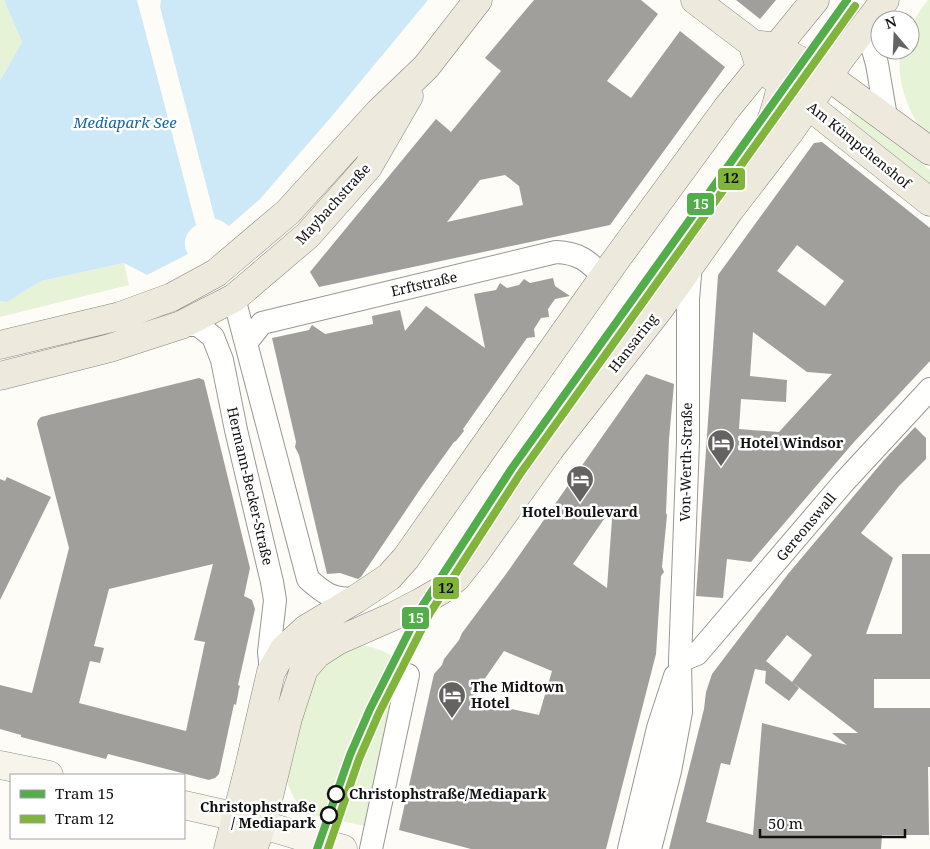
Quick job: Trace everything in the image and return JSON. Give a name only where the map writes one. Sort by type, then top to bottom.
[{"type":"main road","name":"Maybachstraße","points":[[0,345],[120,316],[172,297],[216,273],[288,212],[379,112],[426,66],[478,0]]},
{"type":"main road","name":"Am Kümpchenshof","points":[[695,0],[772,49],[828,77],[930,151]]},
{"type":"main road","points":[[228,849],[251,830],[271,672],[284,649],[306,629],[390,577],[406,558],[604,277],[738,94],[772,49],[815,0]]},
{"type":"main road","name":"Hansaring","points":[[251,830],[304,669],[317,654],[337,641],[394,616],[440,591],[456,578],[550,448],[660,308],[729,211],[885,0]]},
{"type":"main road","name":"Am Kümpchenshof","points":[[772,49],[781,84],[930,202]]},
{"type":"main road","points":[[772,49],[786,66],[794,84],[809,105]]},
{"type":"main road","name":"Maybachstraße","points":[[234,298],[308,235],[368,168],[426,66]]},
{"type":"main road","points":[[729,211],[766,132],[781,84]]},
{"type":"main road","points":[[0,376],[110,348],[181,324],[234,298]]},
{"type":"street","points":[[866,26],[877,64],[886,118]]},
{"type":"street","name":"Erftstraße","points":[[246,343],[262,323],[556,252],[571,253],[582,258],[604,277]]},
{"type":"street","name":"Von-Werth-Straße","points":[[650,849],[670,771],[681,712],[680,661],[688,442],[688,299],[691,264]]},
{"type":"street","points":[[234,298],[308,579],[323,592],[340,599],[356,599]]},
{"type":"street","name":"Hermann-Becker-Straße","points":[[181,324],[198,325],[212,337],[222,360],[275,600],[269,652],[271,672]]},
{"type":"street","name":"Gereonswall","points":[[680,661],[697,654],[844,482],[930,389]]},
{"type":"street","name":"Von-Werth-Straße","points":[[629,849],[658,728],[680,661]]},
{"type":"street","points":[[371,849],[408,675]]},
{"type":"street","points":[[0,765],[44,774]]},
{"type":"street","points":[[185,805],[251,830],[343,849]]},
{"type":"green space","points":[[0,0],[4,0],[22,42],[0,81]]},
{"type":"green space","points":[[930,0],[930,137],[916,121],[910,109],[905,97],[900,71],[900,60],[920,60],[920,11]]},
{"type":"green space","points":[[853,110],[930,170],[930,186],[870,139],[848,117]]},
{"type":"green space","points":[[124,263],[129,285],[0,317],[0,301],[7,302],[41,281]]},
{"type":"green space","points":[[366,646],[388,654],[407,668],[370,827],[305,814],[293,796],[286,775],[316,668],[350,647]]},
{"type":"water","name":"Mediapark See","points":[[4,0],[428,0],[260,199],[229,226],[221,220],[215,219],[196,225],[187,235],[185,241],[188,254],[147,275],[124,263],[41,281],[7,302],[0,301],[0,81],[22,42]]},
{"type":"pier","points":[[137,0],[161,0],[160,7],[215,219],[196,225]]},
{"type":"building","points":[[534,0],[641,0],[658,14],[607,81],[631,98],[680,31],[725,67],[610,225],[319,287],[310,272],[436,119],[451,132],[501,71],[485,58]],"holes":[[[505,175],[519,186],[523,205],[447,222],[480,180]]]},
{"type":"building","points":[[736,0],[776,0],[760,19]]},
{"type":"building","points":[[822,142],[930,228],[930,361],[854,442],[751,562],[727,559],[723,598],[696,596],[718,275],[814,143]],"holes":[[[797,245],[844,281],[825,306],[777,271]],[[753,332],[807,372],[832,374],[779,432],[739,429],[741,399],[786,402],[787,380],[750,376]]]},
{"type":"building","points":[[553,278],[555,286],[570,296],[555,299],[548,309],[549,317],[541,318],[534,329],[535,337],[527,338],[463,429],[464,431],[423,485],[361,577],[358,579],[340,573],[327,574],[299,455],[295,447],[296,442],[272,338],[309,330],[312,325],[325,334],[373,324],[372,316],[400,310],[405,331],[426,306],[485,348],[474,294],[496,290],[500,283],[507,288],[519,285],[524,279],[530,283]]},
{"type":"building","points":[[646,374],[674,384],[669,439],[667,515],[662,567],[664,572],[661,576],[656,654],[606,849],[471,849],[399,830],[434,674]],"holes":[[[613,506],[607,588],[573,564]],[[504,651],[552,671],[539,715],[470,700]]]},
{"type":"building","points":[[199,378],[204,380],[250,568],[244,596],[252,600],[255,609],[238,685],[240,686],[236,705],[234,704],[219,774],[215,778],[209,780],[108,754],[106,759],[21,737],[21,735],[0,729],[0,685],[32,693],[69,548],[37,424],[41,417]],"holes":[[[213,564],[194,640],[205,642],[186,731],[79,703],[90,661],[100,663],[104,648],[94,646],[109,589]]]},
{"type":"building","points":[[915,427],[926,438],[926,459],[899,486],[861,533],[893,558],[866,634],[902,634],[902,554],[930,554],[930,679],[874,679],[874,708],[930,708],[930,767],[928,767],[929,835],[882,835],[881,849],[669,849],[704,709],[706,692],[712,674],[788,574],[884,460]],"holes":[[[787,635],[812,655],[792,682],[766,661]],[[755,669],[766,671],[765,683],[789,701],[799,688],[792,682],[858,733],[832,733],[847,745],[762,723],[753,835],[706,822],[721,763],[730,765]]]},
{"type":"building","points":[[7,477],[51,497],[0,600],[0,479],[5,481]]},
{"type":"tram line","name":"15","points":[[317,849],[350,755],[370,709],[421,608],[512,468],[847,0]]},
{"type":"tram line","name":"12","points":[[328,849],[359,759],[379,713],[430,613],[520,474],[855,6]]},
{"type":"place","name":"Hotel Windsor","points":[[721,467]]},
{"type":"place","name":"Hotel Boulevard","points":[[580,503]]},
{"type":"place","name":"The Midtown Hotel","points":[[452,719]]},
{"type":"place","name":"Christophstraße/Mediapark","points":[[336,794]]},
{"type":"place","name":"Christophstraße / Mediapark","points":[[329,815]]}]
